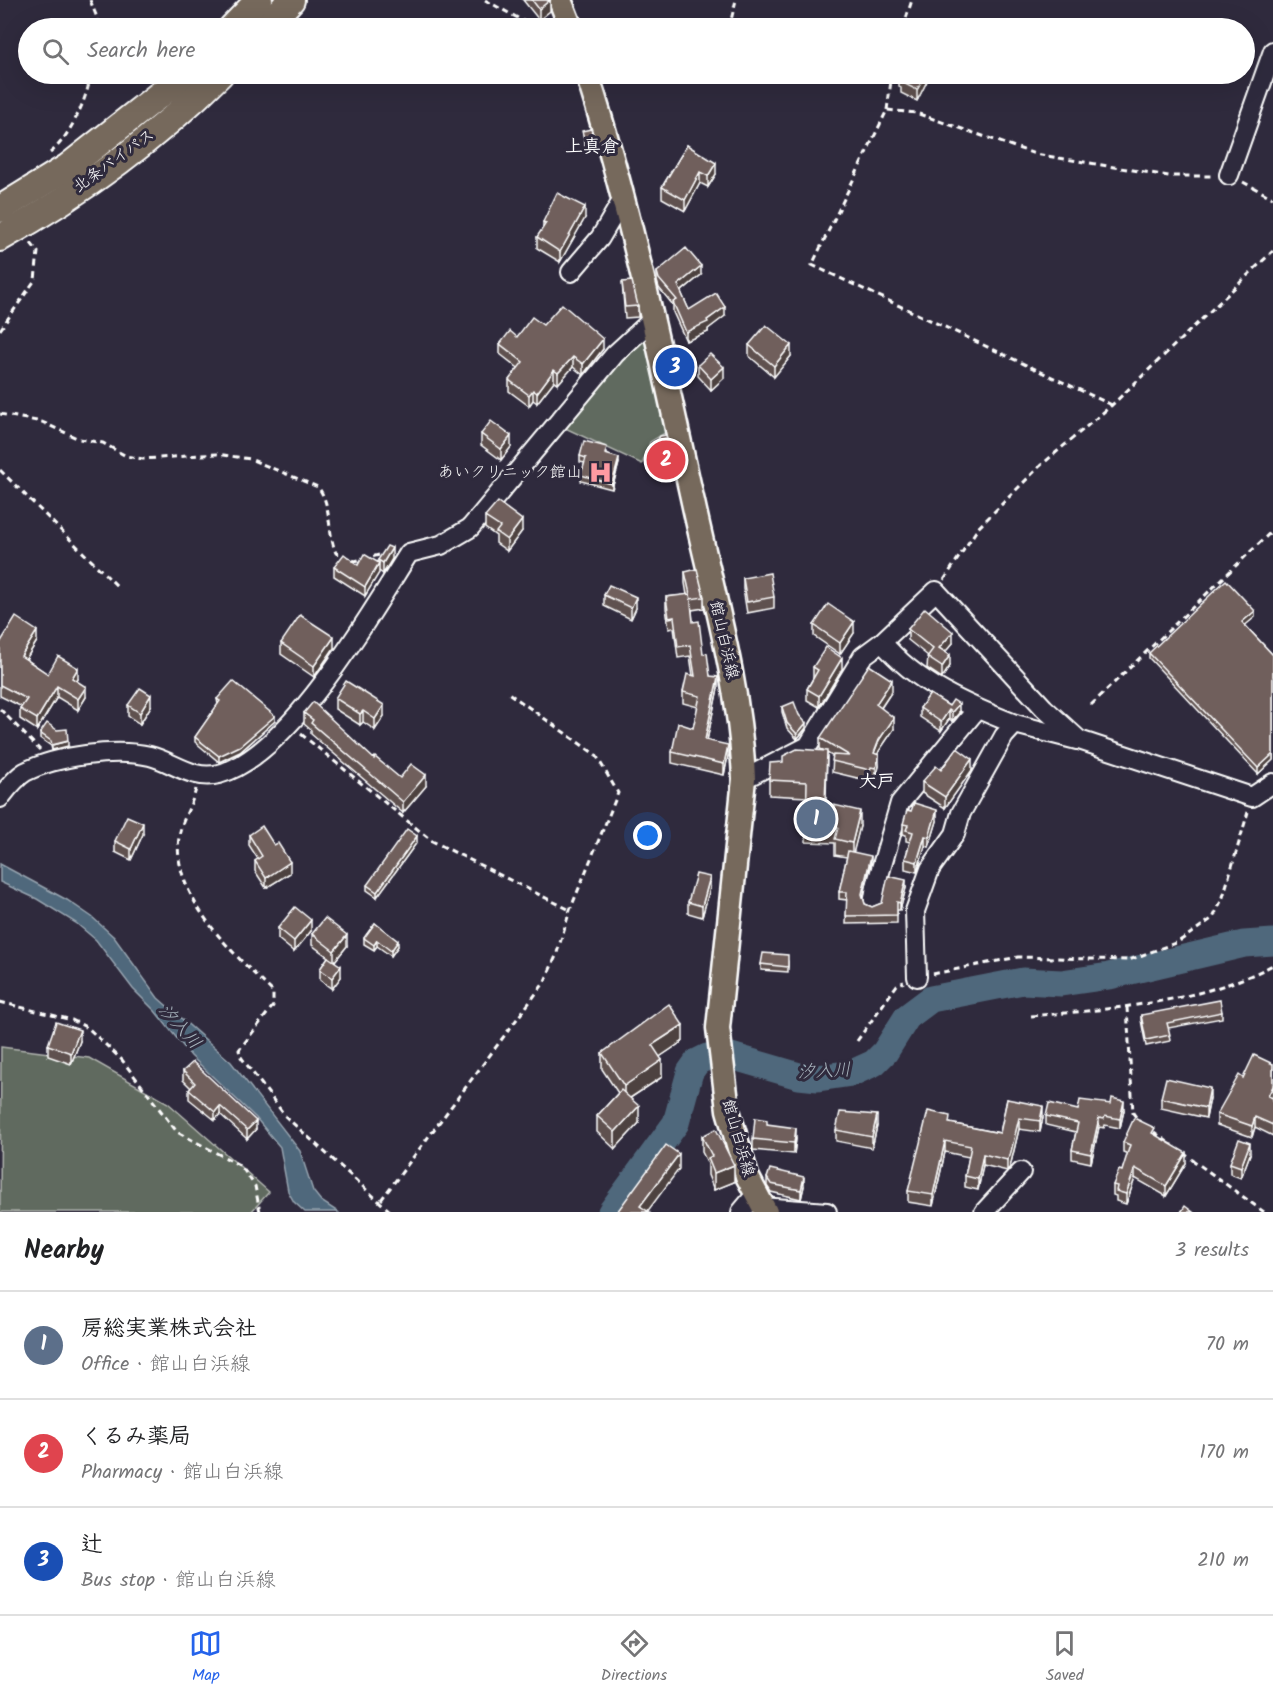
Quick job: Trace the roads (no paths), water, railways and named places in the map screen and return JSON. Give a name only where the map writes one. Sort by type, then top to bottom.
[{"type":"highway","points":[[242,18],[259,0]]},
{"type":"highway","points":[[274,18],[291,0]]},
{"type":"highway","name":"北条バイパス","points":[[0,209],[68,167],[173,84]]},
{"type":"highway","name":"北条バイパス","points":[[10,233],[146,139],[209,84]]},
{"type":"main road","points":[[560,0],[567,18]]},
{"type":"main road","name":"館山白浜線","points":[[589,84],[623,200],[653,319],[733,681],[742,743],[744,779],[718,1028],[728,1110],[756,1206]]},
{"type":"street","points":[[1229,175],[1273,51]]},
{"type":"street","points":[[571,272],[600,238],[623,200]]},
{"type":"street","points":[[0,798],[24,773],[52,762],[108,754],[150,756],[200,776],[219,774],[240,765],[263,749],[319,689],[344,655],[409,554],[441,545],[470,528],[615,354],[653,319]]},
{"type":"street","points":[[744,779],[808,746],[862,656],[882,642],[936,591],[1044,708],[1079,740]]},
{"type":"street","points":[[882,642],[900,663],[922,680],[977,709],[1015,724],[1079,740],[1252,797],[1273,783]]},
{"type":"street","points":[[873,904],[900,803],[977,709]]},
{"type":"street","points":[[917,977],[915,911],[930,869],[956,834],[961,813],[1004,736],[1015,724]]},
{"type":"street","points":[[984,1212],[1021,1172]]},
{"type":"street","points":[[756,1206],[827,1212]]},
{"type":"water","points":[[0,864],[67,900],[92,917],[114,937],[158,998],[231,1062],[300,1151],[313,1191],[321,1201],[338,1212],[305,1212],[294,1202],[288,1191],[280,1147],[256,1118],[191,1056],[155,1011],[133,989],[96,940],[76,923],[37,899],[0,882]]},
{"type":"waterway","name":"汐入川","points":[[611,1212],[676,1123],[690,1072],[697,1062],[707,1057],[731,1056],[799,1076],[818,1078],[852,1073],[874,1063],[885,1052],[907,1017],[931,999],[1023,981],[1061,983],[1109,976],[1244,944],[1273,942]]},
{"type":"place","name":"辻","points":[[675,367]]},
{"type":"place","name":"くるみ薬局","points":[[666,460]]},
{"type":"place","name":"あいクリニック館山","points":[[600,472]]},
{"type":"place","name":"房総実業株式会社","points":[[816,819]]},
{"type":"district","name":"上真倉","points":[[592,147]]},
{"type":"district","name":"大戸","points":[[877,782]]}]
